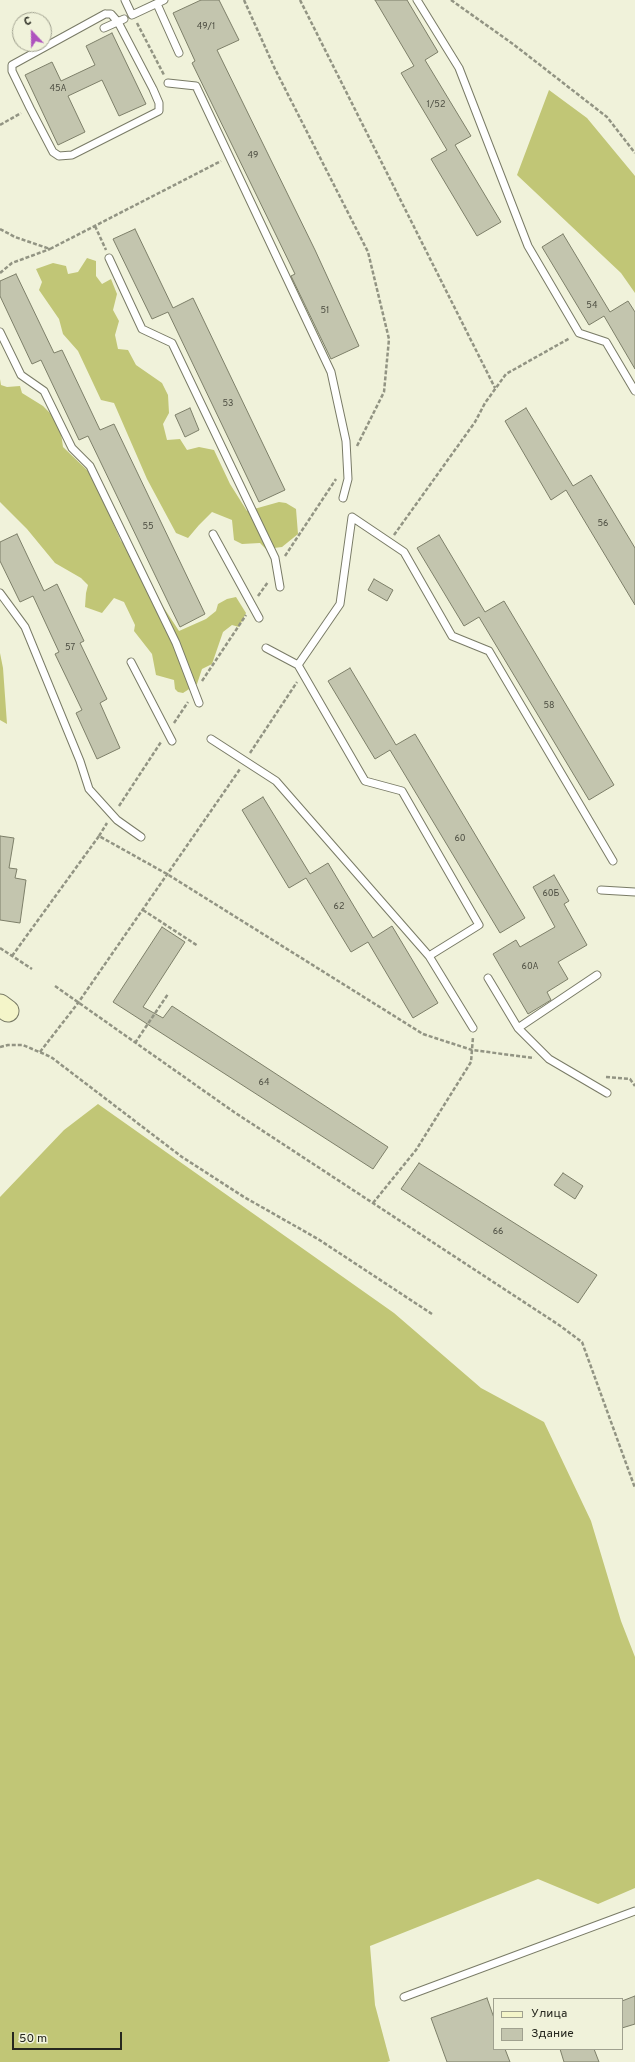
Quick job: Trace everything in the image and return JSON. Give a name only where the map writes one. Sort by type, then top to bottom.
[{"type":"lane","points":[[125,0],[132,15],[164,0]]},
{"type":"lane","points":[[417,0],[459,68],[528,246],[579,333],[606,342],[635,391]]},
{"type":"lane","points":[[157,4],[179,52]]},
{"type":"lane","points":[[105,14],[111,14],[121,21],[154,89],[159,103],[159,111],[112,136],[67,156],[59,156],[53,152],[30,108],[12,71],[12,65],[105,14]]},
{"type":"lane","points":[[104,28],[121,21]]},
{"type":"lane","points":[[168,83],[196,86],[331,372],[346,441],[348,479],[343,498]]},
{"type":"lane","points":[[109,258],[142,329],[172,343],[275,558],[280,587]]},
{"type":"lane","points":[[0,332],[21,376],[44,391],[72,448],[90,466],[176,644],[199,703]]},
{"type":"lane","points":[[298,665],[340,604],[352,517],[404,552],[452,636],[488,651],[613,861]]},
{"type":"lane","points":[[213,534],[259,618]]},
{"type":"lane","points":[[0,593],[25,627],[80,761],[89,790],[113,815],[141,837]]},
{"type":"lane","points":[[266,648],[298,665],[365,781],[402,791],[479,925],[429,956]]},
{"type":"lane","points":[[131,662],[172,741]]},
{"type":"lane","points":[[211,739],[276,781],[429,956],[473,1028]]},
{"type":"lane","points":[[601,890],[635,892]]},
{"type":"lane","points":[[518,1028],[597,975]]},
{"type":"lane","points":[[488,978],[518,1028],[549,1059],[607,1093]]},
{"type":"lane","points":[[404,1997],[635,1910]]},
{"type":"path","points":[[12,956],[99,836],[355,451],[384,392],[389,339],[368,252],[275,69],[244,0]]},
{"type":"path","points":[[300,0],[495,388]]},
{"type":"path","points":[[451,0],[513,44],[607,116],[635,153]]},
{"type":"path","points":[[132,15],[168,83]]},
{"type":"path","points":[[0,125],[30,108]]},
{"type":"path","points":[[0,273],[12,263],[50,249],[229,157]]},
{"type":"path","points":[[95,226],[109,258]]},
{"type":"path","points":[[0,229],[15,237],[50,249]]},
{"type":"path","points":[[390,542],[475,422],[484,403],[506,374],[579,333]]},
{"type":"path","points":[[40,1052],[78,1003],[143,910],[303,673]]},
{"type":"path","points":[[99,836],[167,874],[423,1034],[472,1050],[541,1059]]},
{"type":"path","points":[[143,910],[198,946]]},
{"type":"path","points":[[0,948],[32,969]]},
{"type":"path","points":[[55,986],[234,1112],[582,1342],[635,1488]]},
{"type":"path","points":[[135,1043],[168,994]]},
{"type":"path","points":[[373,1203],[416,1150],[471,1062],[473,1028]]},
{"type":"path","points":[[0,1046],[8,1044],[22,1045],[51,1057],[182,1157],[244,1197],[318,1239],[432,1314]]},
{"type":"path","points":[[606,1077],[630,1079],[635,1086]]},
{"type":"green space","points":[[549,90],[587,118],[635,176],[635,293],[621,273],[517,175]]},
{"type":"green space","points":[[87,258],[96,261],[96,276],[102,284],[111,279],[117,294],[113,310],[119,321],[115,335],[118,349],[128,350],[136,365],[162,383],[168,395],[169,413],[163,424],[167,440],[180,439],[187,450],[199,447],[214,450],[230,484],[247,511],[279,502],[286,503],[296,509],[298,534],[282,547],[266,549],[260,543],[242,544],[234,540],[232,520],[212,512],[188,538],[176,533],[147,479],[114,403],[101,400],[78,351],[63,334],[59,319],[39,290],[42,282],[36,269],[53,263],[66,266],[68,274],[78,272]]},
{"type":"green space","points":[[0,379],[1,385],[7,387],[20,386],[22,393],[43,406],[53,416],[61,433],[63,447],[88,471],[121,541],[138,556],[162,605],[179,631],[206,619],[216,611],[218,604],[227,599],[236,597],[246,613],[239,627],[232,625],[223,632],[212,664],[202,669],[197,684],[183,693],[178,692],[175,689],[174,680],[156,675],[152,654],[134,631],[135,625],[124,602],[114,598],[102,613],[85,607],[88,585],[81,578],[55,563],[27,529],[0,502]]},
{"type":"green space","points":[[0,653],[3,668],[7,724],[0,720]]},
{"type":"green space","points":[[98,1104],[394,1313],[481,1388],[544,1422],[591,1521],[621,1621],[635,1657],[635,1888],[598,1904],[538,1879],[370,1946],[375,2005],[390,2061],[387,2062],[0,2062],[0,1197],[64,1130]]},
{"type":"building","points":[[201,0],[219,0],[239,40],[217,50],[315,250],[359,346],[331,359],[291,276],[295,274],[192,63],[195,61],[173,13]]},
{"type":"building","points":[[375,0],[407,0],[438,52],[425,60],[471,136],[455,145],[501,222],[477,236],[431,159],[447,150],[401,73],[414,66]]},
{"type":"building","points":[[112,33],[146,104],[119,116],[102,80],[68,96],[85,132],[58,145],[25,75],[52,62],[61,81],[95,65],[86,46]]},
{"type":"building","points":[[135,229],[173,308],[193,298],[285,490],[259,502],[168,312],[152,319],[113,239]]},
{"type":"building","points":[[563,234],[610,312],[628,301],[635,312],[635,369],[604,316],[589,325],[542,247]]},
{"type":"building","points":[[16,274],[54,353],[62,350],[100,430],[114,424],[205,614],[180,627],[88,436],[79,440],[41,360],[32,364],[0,296],[0,281]]},
{"type":"building","points":[[190,408],[199,430],[185,437],[175,415]]},
{"type":"building","points":[[526,408],[573,486],[591,475],[635,548],[635,605],[566,490],[551,500],[505,421]]},
{"type":"building","points":[[17,534],[44,591],[57,584],[84,641],[80,643],[107,699],[100,703],[120,748],[97,759],[76,713],[82,710],[55,654],[59,652],[33,596],[20,602],[0,561],[0,542]]},
{"type":"building","points":[[439,535],[485,612],[504,601],[614,785],[589,800],[479,617],[464,626],[417,548]]},
{"type":"building","points":[[374,579],[393,590],[387,601],[368,590]]},
{"type":"building","points":[[350,668],[396,745],[415,734],[525,918],[500,933],[390,750],[375,759],[328,681]]},
{"type":"building","points":[[263,797],[310,874],[328,863],[373,938],[392,926],[438,1003],[413,1018],[368,942],[351,952],[306,878],[289,888],[242,810]]},
{"type":"building","points":[[0,836],[14,838],[9,868],[17,869],[15,878],[26,880],[20,923],[0,920]]},
{"type":"building","points":[[554,875],[569,901],[564,904],[587,945],[558,962],[568,979],[547,992],[551,1000],[528,1014],[493,954],[516,940],[520,947],[555,927],[533,887]]},
{"type":"building","points":[[162,927],[185,942],[143,1007],[163,1018],[172,1006],[388,1147],[373,1169],[113,1002]]},
{"type":"building","points":[[419,1163],[597,1275],[578,1303],[401,1189]]},
{"type":"building","points":[[563,1173],[583,1186],[575,1199],[554,1185]]},
{"type":"building","points":[[635,1996],[635,2024],[623,2028],[623,2001]]},
{"type":"building","points":[[487,1998],[493,2015],[493,2050],[505,2050],[510,2062],[447,2062],[431,2018]]},
{"type":"building","points":[[560,2050],[594,2050],[599,2062],[564,2062]]}]
